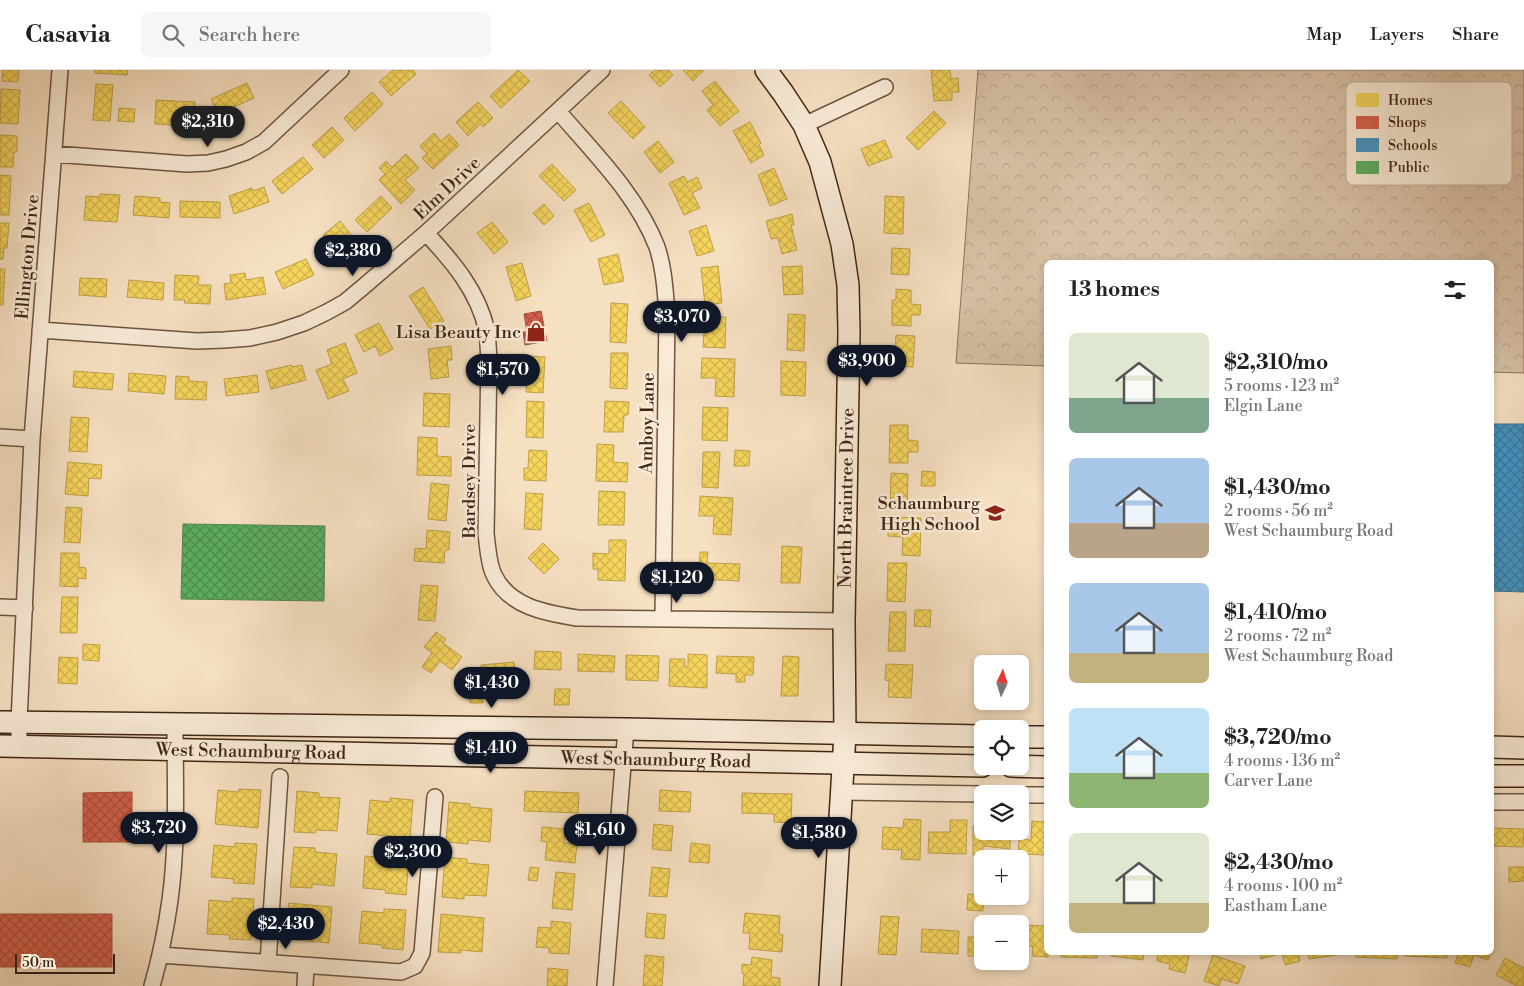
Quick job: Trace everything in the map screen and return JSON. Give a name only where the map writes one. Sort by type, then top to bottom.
[{"type":"main road","name":"North Braintree Drive","points":[[766,70],[804,125],[820,162],[842,244],[848,285],[849,332],[844,622],[845,734],[830,986]]},
{"type":"main road","name":"West Schaumburg Road","points":[[9,722],[626,729],[974,736]]},
{"type":"main road","points":[[1029,737],[1044,738]]},
{"type":"main road","name":"West Schaumburg Road","points":[[10,747],[974,766]]},
{"type":"main road","points":[[1494,747],[1524,748]]},
{"type":"main road","points":[[1029,767],[1044,767]]},
{"type":"main road","points":[[1494,776],[1524,776]]},
{"type":"street","name":"Ellington Drive","points":[[10,747],[9,722],[25,608],[32,438],[60,70]]},
{"type":"street","points":[[54,154],[187,164],[208,163],[226,159],[246,152],[264,142],[341,70]]},
{"type":"street","name":"Elm Drive","points":[[40,330],[197,341],[250,338],[304,323],[345,302],[426,233],[602,70]]},
{"type":"street","points":[[804,125],[885,87]]},
{"type":"street","name":"Amboy Lane","points":[[558,111],[620,184],[644,218],[657,249],[664,277],[667,312],[663,619]]},
{"type":"street","name":"Bardsey Drive","points":[[426,233],[453,262],[466,281],[478,304],[487,331],[489,358],[486,534],[494,576],[507,594],[526,606],[549,614],[576,618],[663,619]]},
{"type":"street","points":[[0,437],[32,438]]},
{"type":"street","points":[[0,608],[25,608]]},
{"type":"street","points":[[663,619],[844,622]]},
{"type":"street","points":[[152,986],[170,900],[174,858],[175,724]]},
{"type":"street","points":[[605,986],[626,729]]},
{"type":"street","points":[[268,963],[280,777]]},
{"type":"street","points":[[841,792],[974,794]]},
{"type":"street","points":[[1029,795],[1044,795]]},
{"type":"street","points":[[160,955],[401,972],[415,966],[422,953],[435,797]]},
{"type":"street","points":[[1494,802],[1524,802]]},
{"type":"street","points":[[305,986],[306,966]]},
{"type":"green space","name":"Schaumburg High School","points":[[978,70],[1524,70],[1524,373],[1494,372],[1494,260],[1044,260],[1044,366],[956,363]]},
{"type":"building: Homes","points":[[3,70],[19,70],[18,82],[2,81]]},
{"type":"building: Homes","points":[[95,70],[128,70],[127,75],[95,73]]},
{"type":"building: Homes","points":[[393,70],[413,70],[416,74],[391,96],[379,82]]},
{"type":"building: Homes","points":[[518,70],[530,81],[501,108],[490,96]]},
{"type":"building: Homes","points":[[655,70],[668,70],[673,75],[660,87],[649,75]]},
{"type":"building: Homes","points":[[683,70],[704,70],[693,81]]},
{"type":"building: Homes","points":[[931,70],[950,70],[951,79],[958,78],[959,92],[952,92],[952,100],[934,101]]},
{"type":"building: Homes","points":[[715,81],[739,111],[720,126],[707,110],[713,105],[702,91]]},
{"type":"building: Homes","points":[[247,83],[254,98],[218,114],[211,99]]},
{"type":"building: Homes","points":[[96,84],[113,85],[110,121],[93,120]]},
{"type":"building: Homes","points":[[1,89],[20,90],[18,124],[0,123]]},
{"type":"building: Homes","points":[[372,92],[383,104],[355,131],[344,118]]},
{"type":"building: Homes","points":[[156,100],[195,102],[193,126],[155,124]]},
{"type":"building: Homes","points":[[621,101],[645,127],[633,139],[608,113]]},
{"type":"building: Homes","points":[[478,102],[493,118],[483,127],[480,124],[468,136],[456,122]]},
{"type":"building: Homes","points":[[119,108],[135,109],[134,122],[118,121]]},
{"type":"building: Homes","points":[[934,111],[946,123],[918,150],[906,138]]},
{"type":"building: Homes","points":[[750,122],[761,143],[759,145],[764,155],[751,163],[733,131]]},
{"type":"building: Homes","points":[[332,127],[344,140],[324,158],[312,145]]},
{"type":"building: Homes","points":[[434,133],[441,141],[449,134],[459,145],[433,169],[422,158],[427,154],[420,146]]},
{"type":"building: Homes","points":[[0,135],[17,136],[17,152],[14,152],[13,167],[0,167]]},
{"type":"building: Homes","points":[[885,140],[892,157],[868,166],[861,149]]},
{"type":"building: Homes","points":[[658,141],[674,162],[660,173],[644,152]]},
{"type":"building: Homes","points":[[406,154],[419,168],[405,180],[415,190],[401,204],[379,180],[385,174],[379,168],[386,161],[392,167]]},
{"type":"building: Homes","points":[[303,157],[313,169],[282,194],[272,181]]},
{"type":"building: Homes","points":[[552,164],[576,190],[564,201],[539,176]]},
{"type":"building: Homes","points":[[774,168],[787,199],[770,206],[758,175]]},
{"type":"building: Homes","points":[[0,175],[11,176],[9,215],[0,215]]},
{"type":"building: Homes","points":[[684,176],[687,182],[697,177],[702,188],[692,193],[700,208],[684,215],[669,183]]},
{"type":"building: Homes","points":[[264,187],[269,202],[234,214],[229,196],[252,188],[253,191]]},
{"type":"building: Homes","points":[[100,194],[120,195],[117,222],[84,220],[86,196],[100,197]]},
{"type":"building: Homes","points":[[135,196],[160,198],[160,202],[170,203],[169,218],[133,215]]},
{"type":"building: Homes","points":[[381,196],[392,208],[367,232],[355,220]]},
{"type":"building: Homes","points":[[885,196],[904,197],[903,234],[884,233]]},
{"type":"building: Homes","points":[[180,201],[220,202],[220,218],[180,217]]},
{"type":"building: Homes","points":[[589,203],[605,235],[591,242],[574,210]]},
{"type":"building: Homes","points":[[544,204],[554,216],[544,225],[533,213]]},
{"type":"building: Homes","points":[[792,214],[794,225],[791,225],[797,250],[782,254],[778,238],[771,239],[766,221]]},
{"type":"building: Homes","points":[[340,221],[357,242],[329,265],[318,251],[329,243],[323,235]]},
{"type":"building: Homes","points":[[492,222],[508,242],[494,254],[477,233]]},
{"type":"building: Homes","points":[[0,223],[9,223],[7,248],[4,248],[3,259],[0,259]]},
{"type":"building: Homes","points":[[706,225],[714,251],[697,256],[689,231]]},
{"type":"building: Homes","points":[[892,248],[910,249],[909,275],[891,274]]},
{"type":"building: Homes","points":[[618,254],[624,281],[604,285],[598,259]]},
{"type":"building: Homes","points":[[306,259],[314,275],[283,289],[275,272]]},
{"type":"building: Homes","points":[[522,263],[531,296],[516,301],[506,267]]},
{"type":"building: Homes","points":[[718,266],[722,303],[705,305],[701,268]]},
{"type":"building: Homes","points":[[802,266],[803,294],[784,295],[782,267]]},
{"type":"building: Homes","points":[[0,269],[5,269],[3,305],[0,305]]},
{"type":"building: Homes","points":[[245,273],[246,280],[263,277],[266,294],[226,300],[224,284],[231,283],[230,275]]},
{"type":"building: Homes","points":[[175,275],[199,276],[198,285],[211,285],[210,304],[184,303],[185,300],[174,300]]},
{"type":"building: Homes","points":[[80,278],[107,279],[106,297],[79,295]]},
{"type":"building: Homes","points":[[129,280],[164,283],[163,300],[127,297]]},
{"type":"building: Homes","points":[[423,287],[444,321],[430,329],[409,296]]},
{"type":"building: Homes","points":[[896,289],[911,290],[911,304],[921,305],[920,315],[911,315],[911,326],[892,325],[892,300],[896,300]]},
{"type":"building: Homes","points":[[611,303],[628,304],[626,343],[610,342]]},
{"type":"building: Homes","points":[[788,314],[805,315],[804,351],[787,350]]},
{"type":"building: Homes","points":[[705,317],[726,317],[725,348],[703,347]]},
{"type":"building: Homes","points":[[379,323],[393,349],[380,356],[375,346],[364,352],[355,335]]},
{"type":"building: Homes","points":[[896,335],[915,336],[913,367],[891,366],[892,353],[895,354]]},
{"type":"building: Homes","points":[[345,343],[357,373],[343,379],[349,391],[328,399],[316,370],[332,364],[327,350]]},
{"type":"building: Homes","points":[[451,346],[452,360],[447,360],[449,377],[431,379],[428,349]]},
{"type":"building: Homes","points":[[611,353],[628,353],[627,389],[610,388]]},
{"type":"building: Homes","points":[[528,356],[545,357],[543,393],[526,392]]},
{"type":"building: Homes","points":[[702,358],[735,359],[734,397],[715,396],[716,378],[701,378]]},
{"type":"building: Homes","points":[[781,361],[806,362],[805,396],[781,395]]},
{"type":"building: Homes","points":[[291,365],[292,367],[302,365],[306,380],[271,389],[266,371]]},
{"type":"building: Homes","points":[[74,371],[114,374],[112,390],[73,387]]},
{"type":"building: Homes","points":[[129,373],[166,376],[164,394],[128,391]]},
{"type":"building: Homes","points":[[257,375],[259,392],[226,396],[224,379]]},
{"type":"building: Homes","points":[[176,376],[189,377],[189,381],[207,382],[206,400],[175,399]]},
{"type":"building: Homes","points":[[424,393],[450,394],[449,427],[423,426]]},
{"type":"building: Homes","points":[[527,401],[544,402],[543,438],[526,437]]},
{"type":"building: Homes","points":[[605,401],[629,402],[628,415],[624,415],[623,432],[604,432]]},
{"type":"building: Homes","points":[[703,407],[728,408],[727,441],[702,440]]},
{"type":"building: Homes","points":[[71,417],[89,418],[87,452],[69,451]]},
{"type":"building: Homes","points":[[890,425],[908,425],[908,440],[918,441],[918,452],[908,452],[908,463],[889,463]]},
{"type":"building: Homes","points":[[418,437],[437,438],[437,456],[451,457],[451,476],[417,475]]},
{"type":"building: Homes","points":[[597,444],[614,445],[613,462],[628,463],[627,482],[596,481]]},
{"type":"building: Homes","points":[[529,450],[547,451],[546,481],[524,480],[524,468],[528,468]]},
{"type":"building: Homes","points":[[735,450],[750,451],[749,466],[734,466]]},
{"type":"building: Homes","points":[[703,452],[720,452],[718,488],[702,487]]},
{"type":"building: Homes","points":[[68,462],[102,465],[101,479],[89,478],[88,496],[65,494]]},
{"type":"building: Homes","points":[[922,471],[935,472],[935,486],[921,486]]},
{"type":"building: Homes","points":[[891,473],[908,474],[907,509],[890,509]]},
{"type":"building: Homes","points":[[431,483],[449,485],[446,521],[428,519]]},
{"type":"building: Homes","points":[[599,491],[625,492],[624,525],[598,525]]},
{"type":"building: Homes","points":[[526,493],[543,494],[541,530],[524,529]]},
{"type":"building: Homes","points":[[700,496],[733,498],[731,535],[713,534],[714,516],[699,516]]},
{"type":"building: Homes","points":[[66,507],[82,508],[80,543],[64,542]]},
{"type":"building: Homes","points":[[889,517],[921,518],[920,556],[902,555],[903,537],[888,536]]},
{"type":"building: Homes","points":[[427,530],[450,532],[449,550],[445,550],[444,563],[414,561],[415,548],[426,549]]},
{"type":"building: Homes","points":[[609,540],[626,540],[625,581],[598,580],[598,569],[593,569],[593,553],[609,554]]},
{"type":"building: Homes","points":[[543,543],[559,559],[544,574],[528,558]]},
{"type":"building: Homes","points":[[782,546],[802,547],[800,583],[781,583]]},
{"type":"building: Homes","points":[[700,552],[708,552],[707,563],[740,564],[739,581],[699,579]]},
{"type":"building: Homes","points":[[61,553],[79,553],[79,567],[86,568],[86,579],[78,578],[78,587],[60,586]]},
{"type":"building: Homes","points":[[888,563],[907,563],[905,602],[887,601]]},
{"type":"building: Homes","points":[[421,585],[438,586],[435,621],[418,620]]},
{"type":"building: Homes","points":[[62,597],[78,597],[77,633],[60,633]]},
{"type":"building: Homes","points":[[915,610],[931,610],[930,627],[914,626]]},
{"type":"building: Homes","points":[[890,612],[906,612],[905,651],[888,651]]},
{"type":"building: Homes","points":[[436,632],[446,639],[443,643],[462,657],[452,670],[440,661],[431,673],[422,667],[432,653],[424,647]]},
{"type":"building: Homes","points":[[83,644],[100,645],[99,661],[83,660]]},
{"type":"building: Homes","points":[[535,651],[561,652],[561,670],[534,669]]},
{"type":"building: Homes","points":[[578,654],[615,656],[614,672],[578,671]]},
{"type":"building: Homes","points":[[688,654],[707,655],[707,688],[669,686],[670,659],[685,659],[685,667],[688,667]]},
{"type":"building: Homes","points":[[626,655],[659,656],[658,681],[626,680]]},
{"type":"building: Homes","points":[[717,656],[754,657],[753,675],[745,675],[745,682],[736,682],[736,674],[716,673]]},
{"type":"building: Homes","points":[[783,656],[799,657],[798,696],[781,696]]},
{"type":"building: Homes","points":[[59,657],[78,658],[77,684],[58,683]]},
{"type":"building: Homes","points":[[514,662],[516,680],[483,682],[481,665]]},
{"type":"building: Homes","points":[[886,664],[913,665],[911,698],[888,697],[889,681],[885,680]]},
{"type":"building: Homes","points":[[483,688],[483,703],[470,703],[469,689]]},
{"type":"building: Homes","points":[[555,689],[570,689],[569,705],[554,705]]},
{"type":"building: Homes","points":[[239,789],[261,790],[258,828],[215,824],[218,790],[238,792]]},
{"type":"building: Homes","points":[[660,790],[691,792],[690,812],[659,811]]},
{"type":"building: Homes","points":[[297,791],[319,793],[319,797],[340,798],[337,831],[294,832]]},
{"type":"building: Homes","points":[[525,791],[579,793],[578,813],[524,811]]},
{"type":"building: Homes","points":[[742,793],[792,794],[791,823],[774,822],[774,814],[742,813]]},
{"type":"building: Homes","points":[[390,798],[413,800],[410,838],[367,834],[370,800],[390,802]]},
{"type":"building: Homes","points":[[449,802],[470,804],[470,807],[492,809],[490,842],[468,840],[468,844],[446,842]]},
{"type":"building: Homes","points":[[904,819],[921,820],[920,860],[901,859],[902,850],[882,849],[883,827],[903,828]]},
{"type":"building: Homes","points":[[950,820],[967,820],[966,854],[928,853],[929,832],[950,832]]},
{"type":"building: Homes","points":[[1032,821],[1044,822],[1044,855],[1029,854],[1029,850],[1018,850],[1019,840],[1031,840]]},
{"type":"building: Homes","points":[[654,824],[673,826],[671,851],[652,849]]},
{"type":"building: Homes","points":[[973,826],[974,840],[1010,840],[1010,849],[983,846],[983,850],[974,850],[973,855]]},
{"type":"building: Homes","points":[[542,827],[565,829],[564,843],[577,844],[575,863],[545,860],[547,842],[541,841]]},
{"type":"building: Homes","points":[[1494,828],[1524,829],[1523,847],[1494,846]]},
{"type":"building: Homes","points":[[235,843],[257,844],[254,884],[233,883],[234,879],[211,877],[214,845],[235,847]]},
{"type":"building: Homes","points":[[691,843],[710,845],[709,863],[689,862]]},
{"type":"building: Homes","points":[[294,847],[315,848],[315,852],[337,854],[334,886],[312,884],[312,888],[290,887]]},
{"type":"building: Homes","points":[[387,853],[409,855],[406,895],[385,893],[386,890],[363,888],[365,856],[387,858]]},
{"type":"building: Homes","points":[[445,857],[467,859],[467,863],[489,865],[486,896],[464,895],[464,899],[442,897]]},
{"type":"building: Homes","points":[[530,867],[539,868],[537,881],[528,880]]},
{"type":"building: Homes","points":[[652,867],[670,869],[667,897],[649,896]]},
{"type":"building: Homes","points":[[1509,867],[1524,867],[1524,881],[1509,882]]},
{"type":"building: Homes","points":[[556,872],[575,874],[572,910],[552,908]]},
{"type":"building: Homes","points":[[968,894],[974,895],[974,905],[983,905],[983,911],[967,910]]},
{"type":"building: Homes","points":[[232,898],[254,899],[251,940],[229,939],[230,935],[207,934],[209,900],[232,902]]},
{"type":"building: Homes","points":[[289,903],[332,907],[329,943],[286,939]]},
{"type":"building: Homes","points":[[384,909],[406,910],[403,950],[382,948],[382,945],[359,943],[362,911],[384,913]]},
{"type":"building: Homes","points":[[647,913],[666,915],[664,939],[645,937]]},
{"type":"building: Homes","points":[[745,913],[780,916],[779,934],[783,935],[782,952],[749,949],[750,933],[743,933]]},
{"type":"building: Homes","points":[[441,914],[484,918],[482,952],[461,950],[461,953],[438,952]]},
{"type":"building: Homes","points":[[881,916],[899,917],[896,955],[878,954]]},
{"type":"building: Homes","points":[[551,921],[571,923],[569,954],[549,953],[549,948],[536,947],[538,927],[551,928]]},
{"type":"building: Homes","points":[[1029,925],[1044,926],[1044,955],[1048,955],[1048,957],[1032,956],[1033,946],[1029,946]]},
{"type":"building: Homes","points":[[922,929],[959,931],[958,954],[921,952]]},
{"type":"building: Homes","points":[[968,937],[974,937],[974,956],[968,956]]},
{"type":"building: Homes","points":[[645,955],[664,957],[662,986],[643,986]]},
{"type":"building: Homes","points":[[1061,955],[1097,955],[1097,958],[1061,957]]},
{"type":"building: Homes","points":[[1111,955],[1144,955],[1143,960]]},
{"type":"building: Homes","points":[[1158,955],[1189,955],[1185,973],[1169,969],[1170,964],[1157,961]]},
{"type":"building: Homes","points":[[1213,955],[1245,966],[1238,984],[1222,979],[1219,986],[1204,981]]},
{"type":"building: Homes","points":[[1260,955],[1275,955],[1261,959]]},
{"type":"building: Homes","points":[[1282,955],[1299,955],[1300,961],[1285,965]]},
{"type":"building: Homes","points":[[1308,955],[1336,955],[1309,959]]},
{"type":"building: Homes","points":[[1356,955],[1397,955],[1397,959],[1356,957]]},
{"type":"building: Homes","points":[[1447,955],[1447,958],[1405,956]]},
{"type":"building: Homes","points":[[1458,955],[1474,955],[1470,967],[1455,963]]},
{"type":"building: Homes","points":[[1474,955],[1490,955],[1488,960]]},
{"type":"building: Homes","points":[[752,957],[772,960],[771,977],[780,978],[780,986],[743,986],[744,974],[742,973],[742,964],[751,965]]},
{"type":"building: Homes","points":[[1505,958],[1524,968],[1524,986],[1517,986],[1496,975]]},
{"type":"building: Homes","points":[[548,968],[568,970],[567,986],[547,986]]},
{"type":"building: Shops","points":[[541,311],[547,341],[525,345],[523,332],[527,332],[524,314]]},
{"type":"building: Shops","points":[[132,792],[132,842],[83,842],[83,793]]},
{"type":"building: Shops","points":[[0,914],[112,914],[112,967],[0,967]]},
{"type":"building: Schools","points":[[1494,424],[1524,424],[1524,592],[1494,591]]},
{"type":"building: Public","points":[[183,524],[325,526],[324,601],[181,599]]},
{"type":"place","name":"Lisa Beauty Inc","points":[[536,332]]},
{"type":"place","name":"Schaumburg High School","points":[[995,513]]}]
